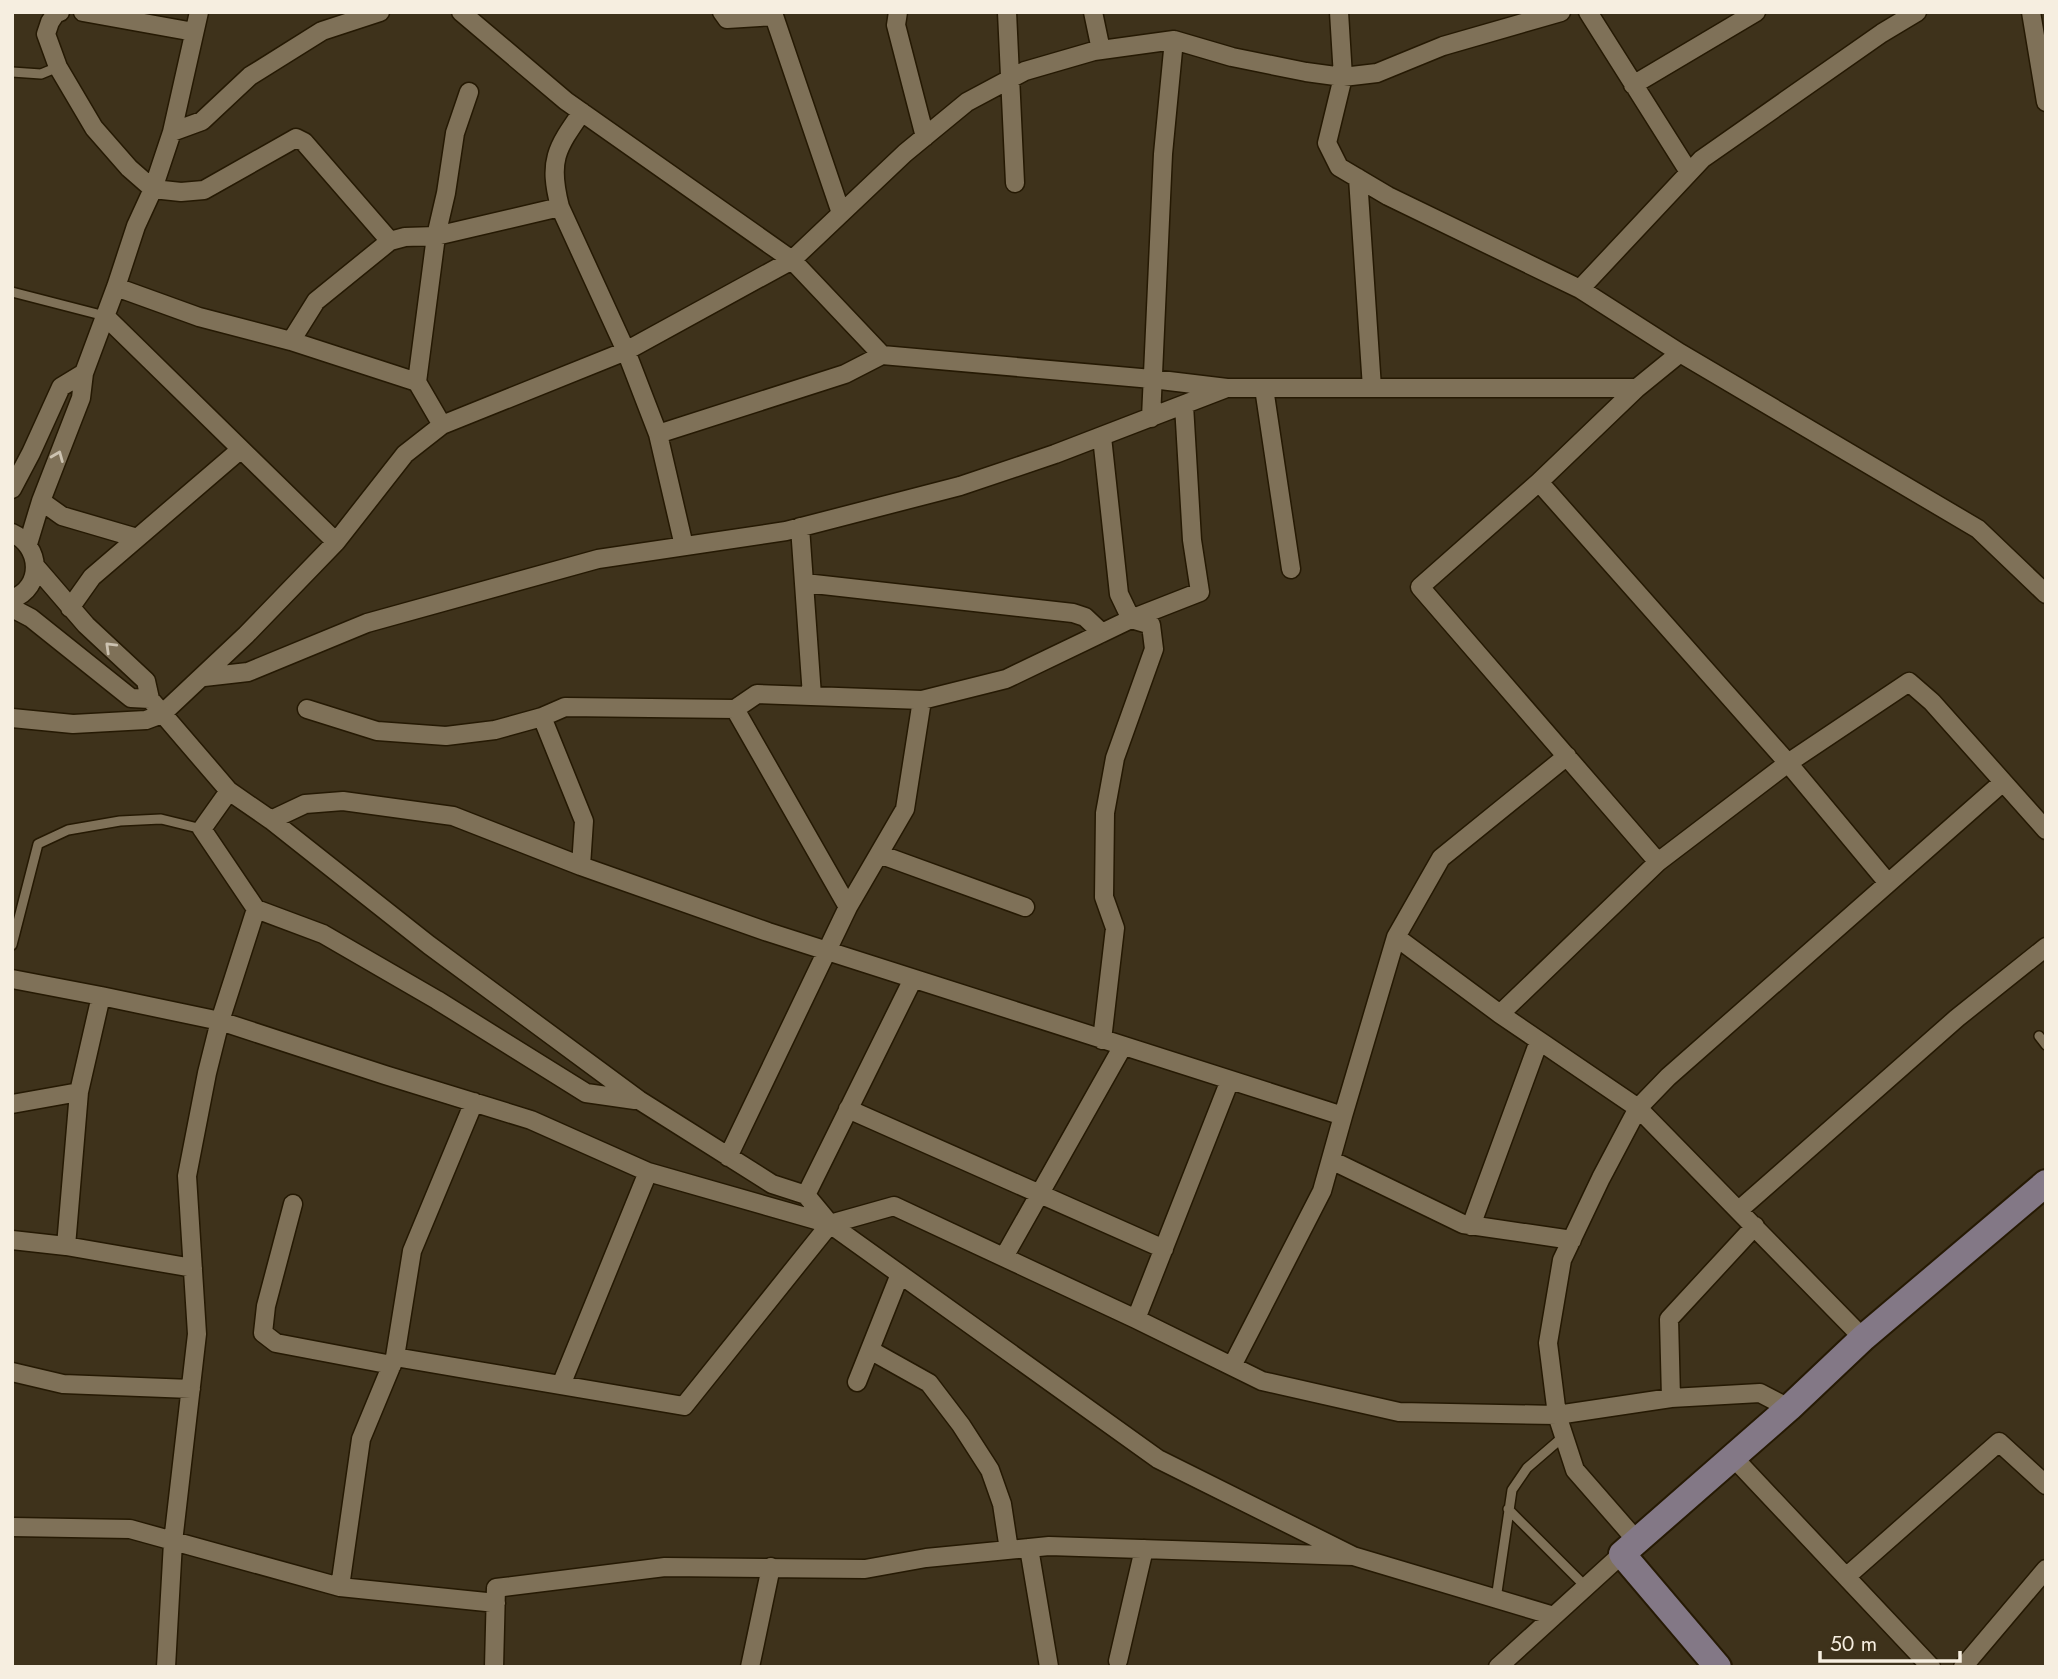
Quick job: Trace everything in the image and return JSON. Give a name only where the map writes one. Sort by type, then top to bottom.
[{"type":"main road","points":[[1718,1667],[1629,1548],[1789,1408],[1863,1338],[2046,1183]]},
{"type":"street","points":[[60,12],[56,13],[50,22],[46,34],[58,66],[94,128],[129,168],[153,189],[204,190],[296,138],[304,142],[390,241]]},
{"type":"street","points":[[83,12],[194,32]]},
{"type":"street","points":[[28,544],[41,501],[81,398],[84,373],[172,132],[200,12]]},
{"type":"street","points":[[172,132],[202,121],[250,76],[322,31],[380,12]]},
{"type":"street","points":[[461,12],[582,112],[792,260],[882,355]]},
{"type":"street","points":[[722,12],[727,19],[774,16],[841,214]]},
{"type":"street","points":[[898,12],[896,25],[925,136]]},
{"type":"street","points":[[1007,12],[1015,183]]},
{"type":"street","points":[[1093,12],[1101,50]]},
{"type":"street","points":[[1339,12],[1343,77],[1326,143],[1339,167],[1388,196],[1580,289],[1680,353],[1978,529],[2046,594]]},
{"type":"street","points":[[12,718],[73,724],[146,720],[162,714],[204,677],[336,542],[405,454],[442,425],[626,351],[792,260],[925,136],[967,102],[1025,71],[1101,50],[1174,40],[1233,57],[1343,77],[1377,73],[1443,46],[1561,12]]},
{"type":"street","points":[[1588,12],[1689,172]]},
{"type":"street","points":[[1633,85],[1756,12]]},
{"type":"street","points":[[1580,289],[1702,159],[1882,33],[1917,12]]},
{"type":"street","points":[[2031,13],[2046,102]]},
{"type":"street","points":[[1151,418],[1163,154],[1174,40]]},
{"type":"street","points":[[442,425],[417,382],[436,236],[455,133],[469,92]]},
{"type":"street","points":[[582,112],[561,143],[554,162],[554,182],[561,207],[626,351],[658,434],[684,546]]},
{"type":"street","points":[[1357,178],[1372,388]]},
{"type":"street","points":[[291,341],[316,301],[390,241],[405,237],[436,236],[561,207]]},
{"type":"street","points":[[116,287],[199,317],[291,341],[417,382]]},
{"type":"street","points":[[105,316],[336,542]]},
{"type":"street","points":[[1658,862],[1420,587],[1539,482],[1637,388],[1680,353]]},
{"type":"street","points":[[658,434],[845,374],[882,355],[1227,388],[1637,388]]},
{"type":"street","points":[[12,489],[61,387],[84,373]]},
{"type":"street","points":[[204,677],[248,672],[367,622],[598,559],[800,527],[960,486],[1055,454],[1227,388]]},
{"type":"street","points":[[1264,388],[1291,569]]},
{"type":"street","points":[[306,709],[377,732],[446,736],[495,730],[542,717],[565,707],[735,709],[757,694],[922,700],[1006,679],[1131,619],[1200,592],[1192,540],[1184,405]]},
{"type":"street","points":[[1102,436],[1119,594],[1131,619],[1151,625],[1154,649],[1115,758],[1105,813],[1104,897],[1115,928],[1102,1040]]},
{"type":"street","points":[[70,608],[92,577],[240,450]]},
{"type":"street","points":[[1539,482],[1788,763],[1888,883]]},
{"type":"street","points":[[41,501],[62,516],[137,538]]},
{"type":"street","points":[[800,527],[813,696]]},
{"type":"street","points":[[12,533],[28,544],[36,567],[34,579],[28,589],[12,599]]},
{"type":"street","points":[[36,567],[70,608],[146,681],[150,699],[229,792],[271,820],[429,945],[639,1100],[772,1184],[806,1195],[830,1224],[1158,1459],[1353,1556],[1554,1616]]},
{"type":"street","points":[[805,583],[1073,612],[1085,617],[1102,633]]},
{"type":"street","points":[[12,608],[31,618],[131,698],[150,699]]},
{"type":"street","points":[[1500,1014],[1658,862],[1788,763],[1909,682],[1932,702],[2046,830]]},
{"type":"street","points":[[727,1157],[848,907],[905,808],[922,700]]},
{"type":"street","points":[[735,709],[848,907]]},
{"type":"street","points":[[542,717],[584,821],[581,866]]},
{"type":"street","points":[[1232,1366],[1322,1191],[1396,937],[1441,858],[1567,756]]},
{"type":"street","points":[[1498,1667],[1629,1548],[1575,1470],[1557,1415],[1548,1343],[1562,1260],[1638,1108],[1668,1077],[2003,782]]},
{"type":"street","points":[[229,792],[202,828],[256,909],[323,934],[437,1000],[586,1093],[639,1100]]},
{"type":"street","points":[[271,820],[305,804],[343,801],[453,816],[581,866],[828,951],[1343,1116]]},
{"type":"street","points":[[879,854],[1025,907]]},
{"type":"street","points":[[166,1667],[173,1542],[197,1334],[187,1176],[220,1021],[256,909]]},
{"type":"street","points":[[1396,937],[1500,1014],[1638,1108],[1863,1338]]},
{"type":"street","points":[[1739,1210],[1957,1018],[2046,947]]},
{"type":"street","points":[[12,978],[220,1021],[531,1120],[648,1171],[830,1224],[894,1206],[1262,1381],[1399,1412],[1557,1415],[1671,1398],[1760,1393],[1789,1408]]},
{"type":"street","points":[[806,1195],[913,979]]},
{"type":"street","points":[[66,1246],[79,1092],[101,996]]},
{"type":"street","points":[[1471,1226],[1539,1041]]},
{"type":"street","points":[[1004,1257],[1123,1046]]},
{"type":"street","points":[[1136,1319],[1230,1080]]},
{"type":"street","points":[[12,1104],[79,1092]]},
{"type":"street","points":[[340,1587],[361,1439],[393,1361],[412,1251],[474,1102]]},
{"type":"street","points":[[848,1109],[1164,1249]]},
{"type":"street","points":[[1331,1160],[1463,1224],[1572,1240]]},
{"type":"street","points":[[561,1385],[648,1171]]},
{"type":"street","points":[[293,1204],[266,1306],[263,1333],[276,1343],[684,1406],[830,1224]]},
{"type":"street","points":[[1671,1398],[1669,1319],[1755,1226]]},
{"type":"street","points":[[12,1240],[66,1246],[193,1268]]},
{"type":"street","points":[[858,1382],[900,1274]]},
{"type":"street","points":[[870,1350],[929,1383],[961,1425],[990,1470],[1002,1504],[1009,1550]]},
{"type":"street","points":[[12,1372],[63,1384],[191,1389]]},
{"type":"street","points":[[1846,1577],[1999,1442],[2046,1485]]},
{"type":"street","points":[[1733,1457],[1931,1667]]},
{"type":"street","points":[[12,1527],[130,1530],[340,1587],[495,1603]]},
{"type":"street","points":[[494,1667],[496,1588],[665,1567],[865,1569],[926,1559],[1049,1546],[1353,1556]]},
{"type":"street","points":[[1029,1548],[1049,1667]]},
{"type":"street","points":[[1118,1661],[1144,1549]]},
{"type":"street","points":[[751,1667],[771,1567]]},
{"type":"street","points":[[1964,1667],[2046,1569]]},
{"type":"lane","points":[[12,72],[41,74],[58,66]]},
{"type":"lane","points":[[12,292],[105,316]]},
{"type":"lane","points":[[12,945],[38,844],[68,830],[120,821],[161,819],[202,828]]},
{"type":"lane","points":[[2039,1036],[2046,1045]]},
{"type":"lane","points":[[1496,1599],[1512,1490],[1527,1468],[1564,1436]]},
{"type":"lane","points":[[1508,1509],[1586,1587]]}]
